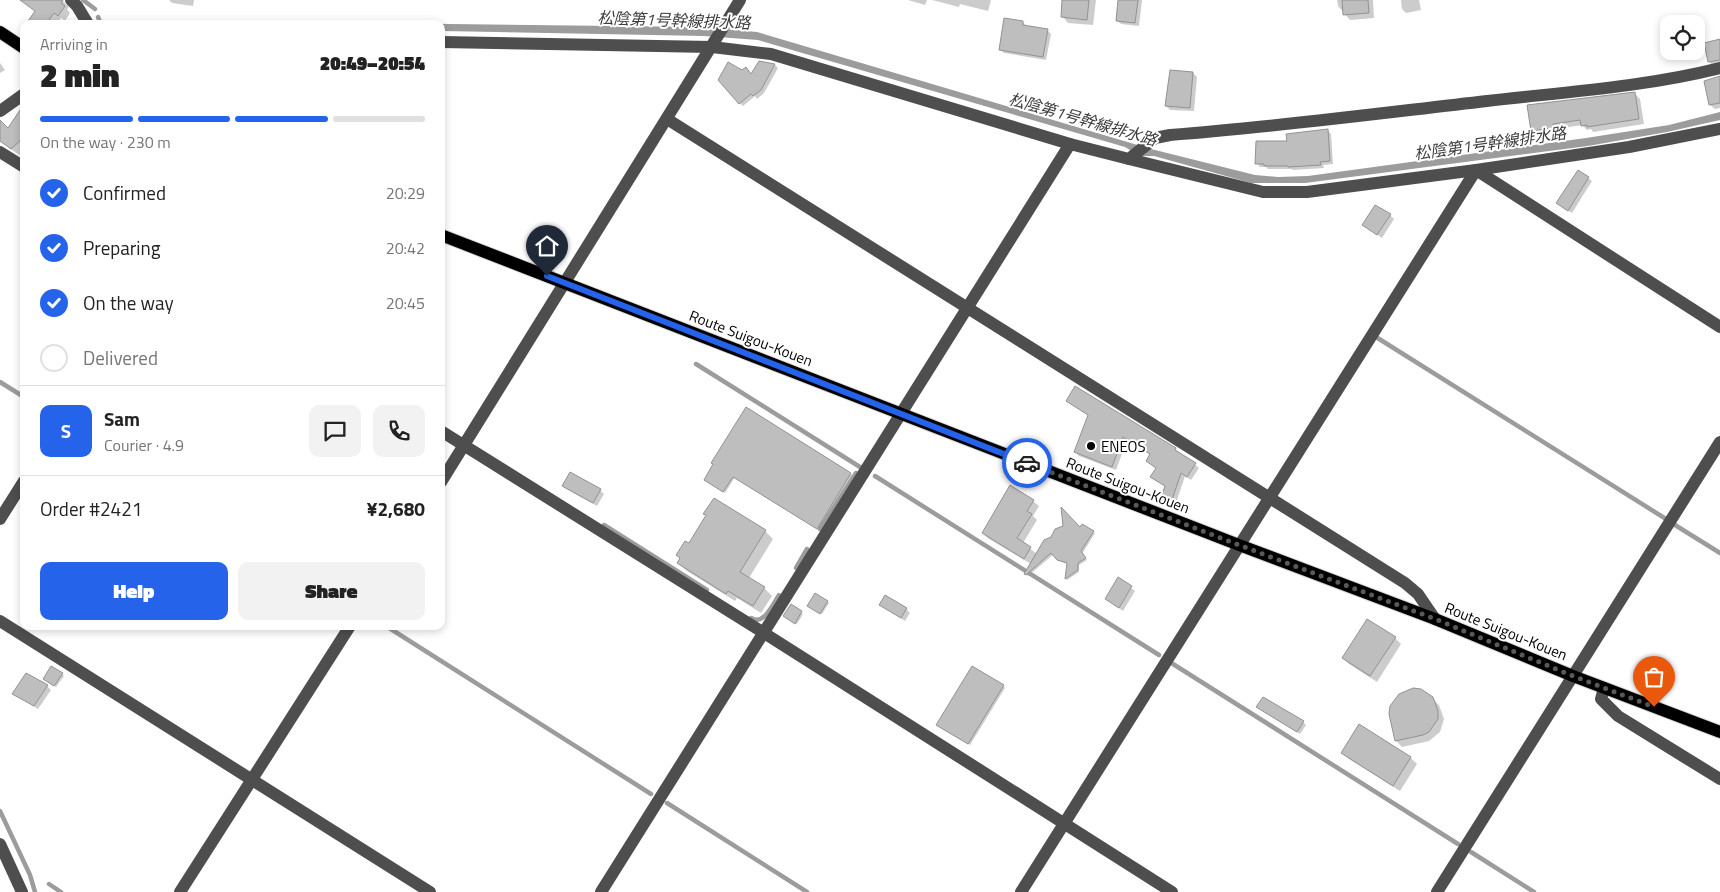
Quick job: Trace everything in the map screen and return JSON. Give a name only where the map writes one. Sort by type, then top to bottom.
[{"type":"main road","points":[[0,32],[20,45]]},
{"type":"main road","name":"Route Suigou-Kouen","points":[[445,237],[1239,545],[1435,619],[1573,676],[1720,732]]},
{"type":"street","points":[[71,0],[86,20]]},
{"type":"street","points":[[445,476],[740,0]]},
{"type":"street","points":[[445,42],[714,44],[771,54],[1070,144],[1263,192],[1307,192],[1476,170],[1629,147],[1720,129]]},
{"type":"street","points":[[1131,158],[1155,138],[1170,135],[1336,118],[1679,78],[1720,68]]},
{"type":"street","points":[[0,111],[20,97]]},
{"type":"street","points":[[667,119],[1405,583],[1418,594],[1435,619]]},
{"type":"street","points":[[601,892],[1070,144]]},
{"type":"street","points":[[0,152],[20,164]]},
{"type":"street","points":[[1476,170],[1720,327]]},
{"type":"street","points":[[1021,892],[1476,170]]},
{"type":"street","points":[[445,434],[764,633],[1172,892]]},
{"type":"street","points":[[1437,892],[1720,442]]},
{"type":"street","points":[[0,519],[20,488]]},
{"type":"street","points":[[0,620],[430,892]]},
{"type":"street","points":[[180,892],[347,630]]},
{"type":"street","points":[[1604,688],[1601,699],[1618,716],[1720,779]]},
{"type":"street","points":[[0,844],[22,892]]},
{"type":"shaded area","points":[[445,24],[702,27],[757,32],[1151,149],[1255,175],[1278,177],[1308,176],[1586,138],[1669,125],[1720,112],[1720,120],[1667,132],[1588,146],[1305,183],[1251,183],[1154,156],[1140,156],[1125,147],[758,40],[704,36],[445,31]]},
{"type":"building","points":[[20,0],[63,0],[61,3],[65,6],[58,16],[54,13],[49,20],[29,20],[35,11]]},
{"type":"building","points":[[1062,0],[1089,0],[1087,20],[1061,17]]},
{"type":"building","points":[[1118,0],[1138,0],[1135,23],[1116,21]]},
{"type":"building","points":[[1342,0],[1368,0],[1369,13],[1343,15]]},
{"type":"building","points":[[1004,18],[1023,21],[1023,25],[1048,29],[1043,57],[999,50]]},
{"type":"building","points":[[1720,39],[1720,60],[1708,62],[1705,43]]},
{"type":"building","points":[[759,61],[775,64],[761,90],[753,96],[751,94],[739,104],[718,80],[728,62],[742,70],[746,67],[751,74]]},
{"type":"building","points":[[1170,70],[1193,72],[1190,108],[1165,106]]},
{"type":"building","points":[[1720,76],[1720,103],[1709,105],[1704,81]]},
{"type":"building","points":[[1635,92],[1639,119],[1587,127],[1587,125],[1581,126],[1580,120],[1553,124],[1553,128],[1531,131],[1527,105]]},
{"type":"building","points":[[20,110],[20,141],[11,149],[0,141],[0,120],[8,128]]},
{"type":"building","points":[[1328,129],[1330,161],[1320,162],[1321,165],[1288,167],[1255,164],[1256,141],[1287,141],[1286,134]]},
{"type":"building","points":[[1578,170],[1589,177],[1568,211],[1556,203]]},
{"type":"building","points":[[1375,205],[1391,214],[1377,235],[1362,225]]},
{"type":"building","points":[[1075,386],[1176,448],[1175,450],[1196,463],[1187,477],[1181,473],[1172,500],[1161,497],[1165,486],[1150,477],[1156,468],[1146,461],[1150,454],[1123,437],[1112,467],[1074,452],[1088,415],[1066,401]]},
{"type":"building","points":[[746,407],[851,473],[817,529],[733,477],[723,492],[704,480],[713,464],[711,463]]},
{"type":"building","points":[[570,472],[601,489],[593,503],[562,486]]},
{"type":"building","points":[[1010,485],[1034,500],[1027,511],[1032,514],[1017,538],[1031,547],[1024,559],[982,533]]},
{"type":"building","points":[[714,498],[766,530],[740,572],[765,587],[753,606],[728,591],[726,594],[677,563],[680,558],[676,555],[685,541],[689,543],[706,515],[703,514]]},
{"type":"building","points":[[1061,507],[1080,527],[1082,524],[1094,531],[1081,551],[1086,558],[1078,563],[1078,570],[1065,579],[1067,563],[1057,560],[1051,553],[1026,575],[1024,574],[1044,540],[1051,537],[1055,529],[1063,526]]},
{"type":"building","points":[[1118,577],[1132,586],[1119,608],[1105,599]]},
{"type":"building","points":[[815,593],[828,601],[820,614],[807,606]]},
{"type":"building","points":[[885,595],[907,608],[901,618],[879,605]]},
{"type":"building","points":[[791,604],[802,611],[795,624],[783,616]]},
{"type":"building","points":[[1367,619],[1396,637],[1370,676],[1342,658]]},
{"type":"building","points":[[51,666],[63,673],[54,686],[43,679]]},
{"type":"building","points":[[972,666],[1004,685],[968,744],[936,725]]},
{"type":"building","points":[[26,673],[48,685],[34,706],[12,694]]},
{"type":"building","points":[[1413,688],[1421,689],[1433,697],[1438,711],[1438,719],[1429,732],[1395,741],[1389,714],[1390,706],[1399,694]]},
{"type":"building","points":[[1263,697],[1304,721],[1297,732],[1256,707]]},
{"type":"building","points":[[1359,724],[1411,757],[1393,786],[1341,753]]},
{"type":"waterway","points":[[83,0],[95,9]]},
{"type":"waterway","points":[[1376,337],[1666,519]]},
{"type":"waterway","points":[[696,364],[860,467]]},
{"type":"waterway","points":[[0,382],[20,394]]},
{"type":"waterway","points":[[820,529],[856,473]]},
{"type":"waterway","points":[[875,476],[1159,655]]},
{"type":"waterway","points":[[604,525],[707,590]]},
{"type":"waterway","points":[[1675,525],[1720,553]]},
{"type":"waterway","points":[[796,568],[807,549]]},
{"type":"waterway","points":[[751,618],[756,620],[764,617],[779,595]]},
{"type":"waterway","points":[[392,630],[651,794]]},
{"type":"waterway","points":[[1173,664],[1458,844]]},
{"type":"waterway","points":[[667,803],[807,892]]},
{"type":"waterway","points":[[0,811],[30,875],[35,892]]},
{"type":"waterway","points":[[1471,852],[1534,892]]},
{"type":"waterway","points":[[49,884],[61,892]]},
{"type":"way so far","points":[[1027,463],[1435,619],[1654,707]]},
{"type":"place","name":"ENEOS","points":[[1091,446]]},
{"type":"route","points":[[547,276],[1027,463]]},
{"type":"water label","name":"松陰第1号幹線排水路","points":[[674,20]]},
{"type":"water label","name":"松陰第1号幹線排水路","points":[[1083,119]]},
{"type":"water label","name":"松陰第1号幹線排水路","points":[[1490,143]]}]
